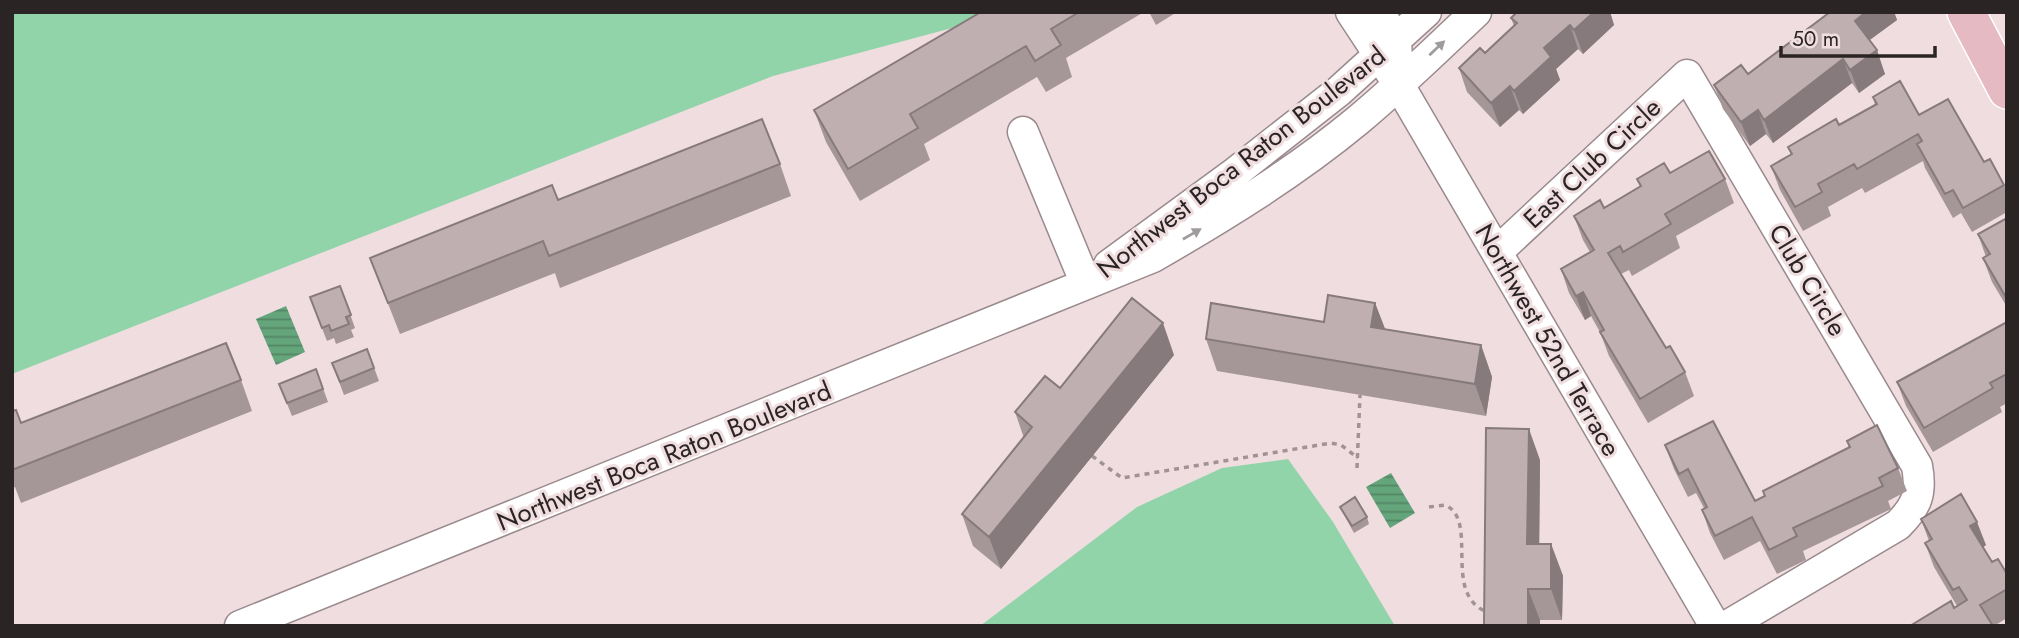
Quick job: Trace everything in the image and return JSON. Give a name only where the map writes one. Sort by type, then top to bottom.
[{"type":"main road","points":[[1966,12],[2005,85]]},
{"type":"street","points":[[1351,12],[1387,48]]},
{"type":"street","points":[[1379,12],[1398,85]]},
{"type":"street","name":"Northwest Boca Raton Boulevard","points":[[1086,284],[1147,234],[1236,172],[1339,91],[1426,12]]},
{"type":"street","name":"Northwest Boca Raton Boulevard","points":[[240,626],[1153,257],[1252,198],[1347,129],[1476,12]]},
{"type":"street","name":"East Club Circle","points":[[1497,252],[1687,75]]},
{"type":"street","name":"Club Circle","points":[[1687,75],[1917,466],[1921,488],[1914,510],[1898,525],[1727,626]]},
{"type":"street","name":"Northwest 52nd Terrace","points":[[1398,85],[1715,626]]},
{"type":"street","points":[[1024,132],[1086,284]]},
{"type":"path","points":[[1357,468],[1360,394]]},
{"type":"path","points":[[1092,456],[1122,478],[1331,443],[1340,445],[1357,458]]},
{"type":"path","points":[[1429,507],[1445,505],[1456,514],[1462,535],[1460,566],[1468,592],[1484,611],[1496,612]]},
{"type":"shaded area","points":[[12,12],[987,12],[967,24],[773,76],[12,374]]},
{"type":"shaded area","points":[[286,306],[305,352],[276,365],[256,319]]},
{"type":"shaded area","points":[[1288,459],[1333,522],[1395,626],[980,626],[1137,507],[1222,468]]},
{"type":"shaded area","points":[[1391,473],[1415,513],[1390,528],[1366,487]]},
{"type":"building","points":[[981,12],[1079,12],[1051,29],[1061,45],[1035,61],[1026,46],[910,114],[918,128],[848,169],[814,110]]},
{"type":"building","points":[[1517,12],[1594,12],[1574,30],[1570,25],[1544,48],[1551,57],[1514,91],[1510,86],[1491,103],[1459,68],[1480,48],[1485,53],[1517,23],[1511,18]]},
{"type":"building","points":[[1830,12],[1866,12],[1855,21],[1877,50],[1850,70],[1843,59],[1764,120],[1758,110],[1741,122],[1714,85],[1741,65],[1748,74]]},
{"type":"building","points":[[1900,81],[1919,115],[1948,99],[1984,162],[1990,159],[2004,185],[1963,208],[1953,190],[1945,194],[1917,144],[1922,141],[1918,134],[1857,169],[1854,164],[1818,184],[1822,192],[1795,207],[1771,166],[1792,154],[1788,147],[1836,119],[1839,125],[1877,104],[1873,97]]},
{"type":"building","points":[[762,119],[780,164],[549,256],[543,241],[388,303],[370,258],[552,185],[558,200]]},
{"type":"building","points":[[1709,151],[1725,179],[1665,214],[1671,224],[1623,252],[1620,246],[1608,253],[1666,348],[1670,346],[1685,372],[1640,399],[1600,332],[1604,330],[1583,292],[1576,296],[1561,269],[1594,250],[1574,216],[1600,200],[1604,208],[1641,186],[1637,179],[1664,163],[1670,173]]},
{"type":"building","points":[[2007,218],[2007,299],[1983,258],[1990,254],[1978,234]]},
{"type":"building","points":[[340,286],[351,315],[346,317],[349,324],[331,331],[329,325],[322,328],[310,297]]},
{"type":"building","points":[[1328,295],[1375,303],[1371,327],[1481,345],[1475,384],[1206,339],[1211,303],[1324,322]]},
{"type":"building","points":[[1132,298],[1163,323],[989,537],[962,514],[1032,427],[1015,412],[1045,376],[1060,388]]},
{"type":"building","points":[[2007,322],[2007,374],[1990,383],[1993,388],[1924,428],[1897,382]]},
{"type":"building","points":[[226,343],[241,380],[12,470],[12,411],[16,410],[21,423]]},
{"type":"building","points":[[367,349],[374,368],[340,382],[332,363]]},
{"type":"building","points":[[316,369],[323,389],[287,403],[279,384]]},
{"type":"building","points":[[1713,421],[1755,501],[1765,496],[1763,491],[1850,447],[1847,441],[1877,425],[1898,468],[1879,478],[1883,486],[1793,528],[1797,536],[1769,550],[1752,517],[1715,536],[1702,510],[1707,507],[1688,469],[1679,474],[1665,445]]},
{"type":"building","points":[[1486,428],[1529,429],[1527,544],[1551,544],[1551,589],[1528,589],[1528,626],[1484,626]]},
{"type":"building","points":[[1961,494],[1977,522],[1970,526],[1992,562],[1998,559],[2007,574],[2007,589],[1980,605],[1993,626],[1910,626],[1951,601],[1954,608],[1967,600],[1959,587],[1953,590],[1925,543],[1932,539],[1921,519]]},
{"type":"building","points":[[1355,497],[1367,517],[1352,526],[1340,507]]}]
